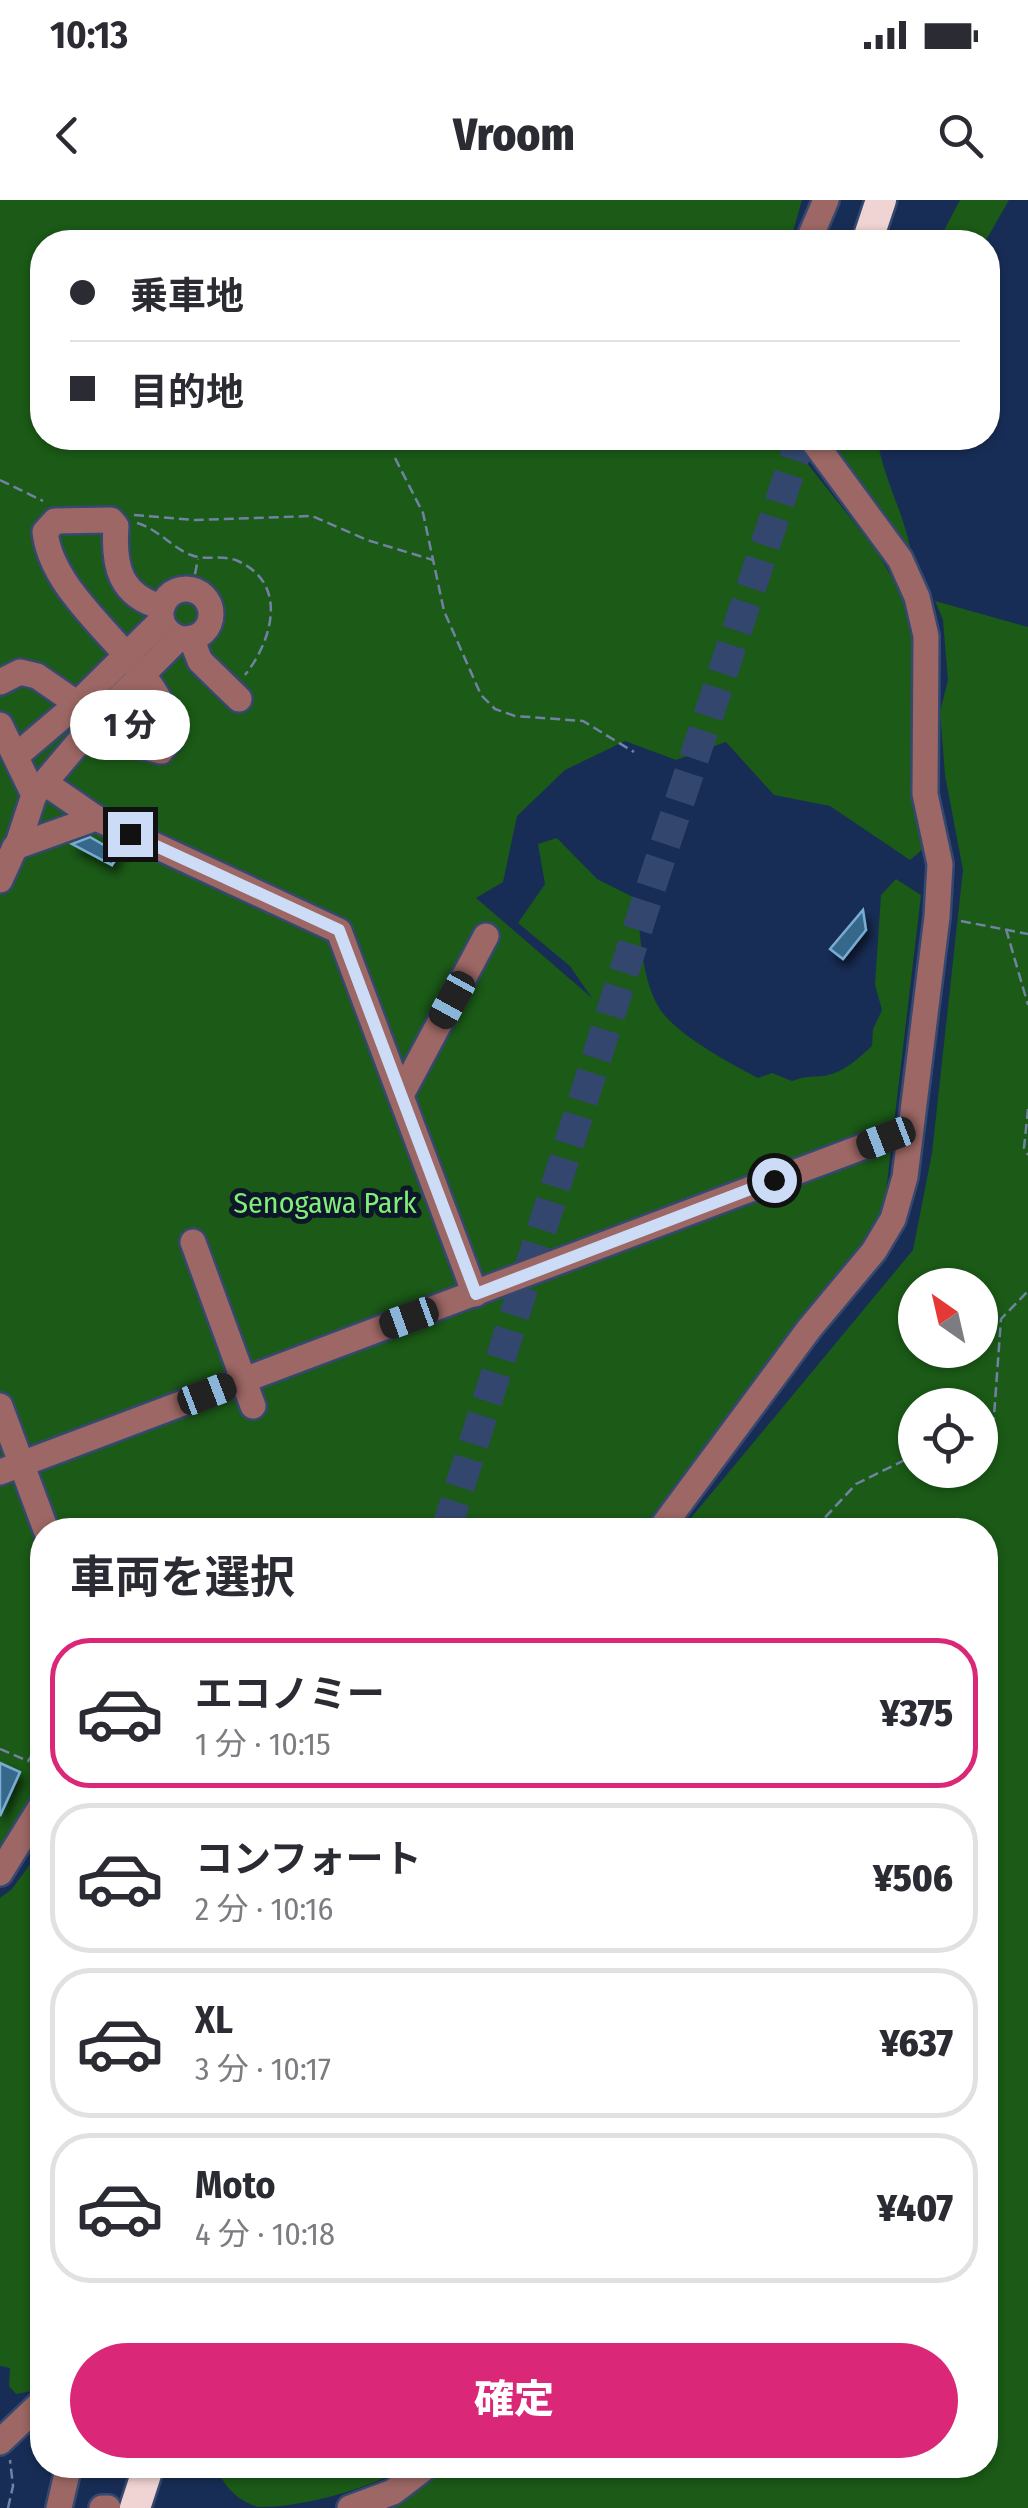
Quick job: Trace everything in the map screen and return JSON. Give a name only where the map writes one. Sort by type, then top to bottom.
[{"type":"highway","points":[[871,230],[882,200]]},
{"type":"highway","points":[[135,2508],[144,2478]]},
{"type":"street","points":[[813,230],[826,200]]},
{"type":"street","points":[[669,1518],[809,1328],[874,1251],[893,1219],[905,1176],[938,917],[940,864],[925,794],[926,636],[917,596],[900,559],[820,450]]},
{"type":"street","points":[[0,682],[20,672],[37,676],[136,745],[152,751],[170,745],[170,721],[134,667],[54,564],[47,547],[45,532],[55,521],[111,517],[116,526],[122,582],[173,626],[235,696]]},
{"type":"street","points":[[0,880],[40,789],[100,717],[134,667],[173,626],[174,594],[192,590],[211,608],[207,627],[173,626]]},
{"type":"street","points":[[16,756],[77,704],[134,667]]},
{"type":"street","points":[[0,725],[40,789],[339,930],[476,1294]]},
{"type":"street","points":[[17,846],[96,818]]},
{"type":"street","points":[[401,1095],[486,936]]},
{"type":"street","points":[[11,1468],[886,1138]]},
{"type":"street","points":[[193,1242],[254,1406]]},
{"type":"street","points":[[0,1406],[11,1468],[39,1518]]},
{"type":"street","points":[[0,1872],[30,1824]]},
{"type":"street","points":[[3,2439],[30,2413]]},
{"type":"street","points":[[59,2508],[67,2478]]},
{"type":"street","points":[[350,2508],[393,2492],[411,2478]]},
{"type":"path","points":[[395,458],[423,513],[444,611],[474,681],[496,709],[516,716],[583,722],[634,752]]},
{"type":"path","points":[[0,480],[53,506]]},
{"type":"path","points":[[111,517],[195,520],[312,516],[327,519],[367,540],[433,560]]},
{"type":"path","points":[[111,517],[155,528],[186,554],[237,560],[266,587],[273,608],[267,640],[235,696]]},
{"type":"path","points":[[192,590],[199,558]]},
{"type":"path","points":[[938,917],[1028,934]]},
{"type":"path","points":[[1006,928],[1028,1005]]},
{"type":"path","points":[[1028,1110],[1024,1148],[1028,1156]]},
{"type":"path","points":[[996,1388],[1001,1320],[1028,1291]]},
{"type":"path","points":[[825,1518],[856,1484],[898,1463]]},
{"type":"path","points":[[0,1749],[28,1761],[30,1758]]},
{"type":"path","points":[[3,2439],[13,2486],[8,2508]]},
{"type":"green space","name":"Senogawa Park","points":[[0,200],[802,200],[793,230],[30,230],[30,450],[797,450],[876,550],[901,593],[912,632],[913,789],[922,850],[910,860],[830,806],[774,795],[726,742],[676,760],[625,741],[565,770],[517,816],[503,882],[476,898],[592,998],[570,966],[518,923],[545,884],[538,844],[557,838],[597,879],[637,899],[648,981],[665,1016],[704,1047],[758,1078],[772,1073],[792,1081],[824,1076],[838,1072],[872,1046],[873,1029],[882,1010],[875,985],[881,895],[896,879],[921,895],[884,1209],[854,1260],[653,1518],[30,1518],[30,1800],[0,1853]]},
{"type":"green space","points":[[960,200],[1009,200],[992,230],[944,230]]},
{"type":"green space","points":[[832,450],[880,450],[912,558],[843,470]]},
{"type":"green space","points":[[935,601],[1028,627],[1028,2508],[383,2508],[423,2478],[998,2478],[998,1518],[691,1518],[898,1268],[898,1368],[998,1368],[998,1268],[898,1268],[913,1250],[932,1153],[963,870],[945,775],[940,712],[948,680],[943,620]]},
{"type":"green space","points":[[30,1864],[30,2391],[16,2394],[9,2386],[10,2368],[0,2366],[0,1898]]},
{"type":"green space","points":[[384,2478],[335,2495],[258,2507],[231,2491],[222,2479]]},
{"type":"building","points":[[90,837],[119,854],[112,865],[72,844]]},
{"type":"building","points":[[863,910],[866,930],[843,959],[830,949]]},
{"type":"building","points":[[0,1763],[20,1772],[0,1816]]},
{"type":"tunnel","points":[[450,1518],[650,890],[797,450]]},
{"type":"route","points":[[130,834],[339,930],[476,1294],[774,1180]]}]
